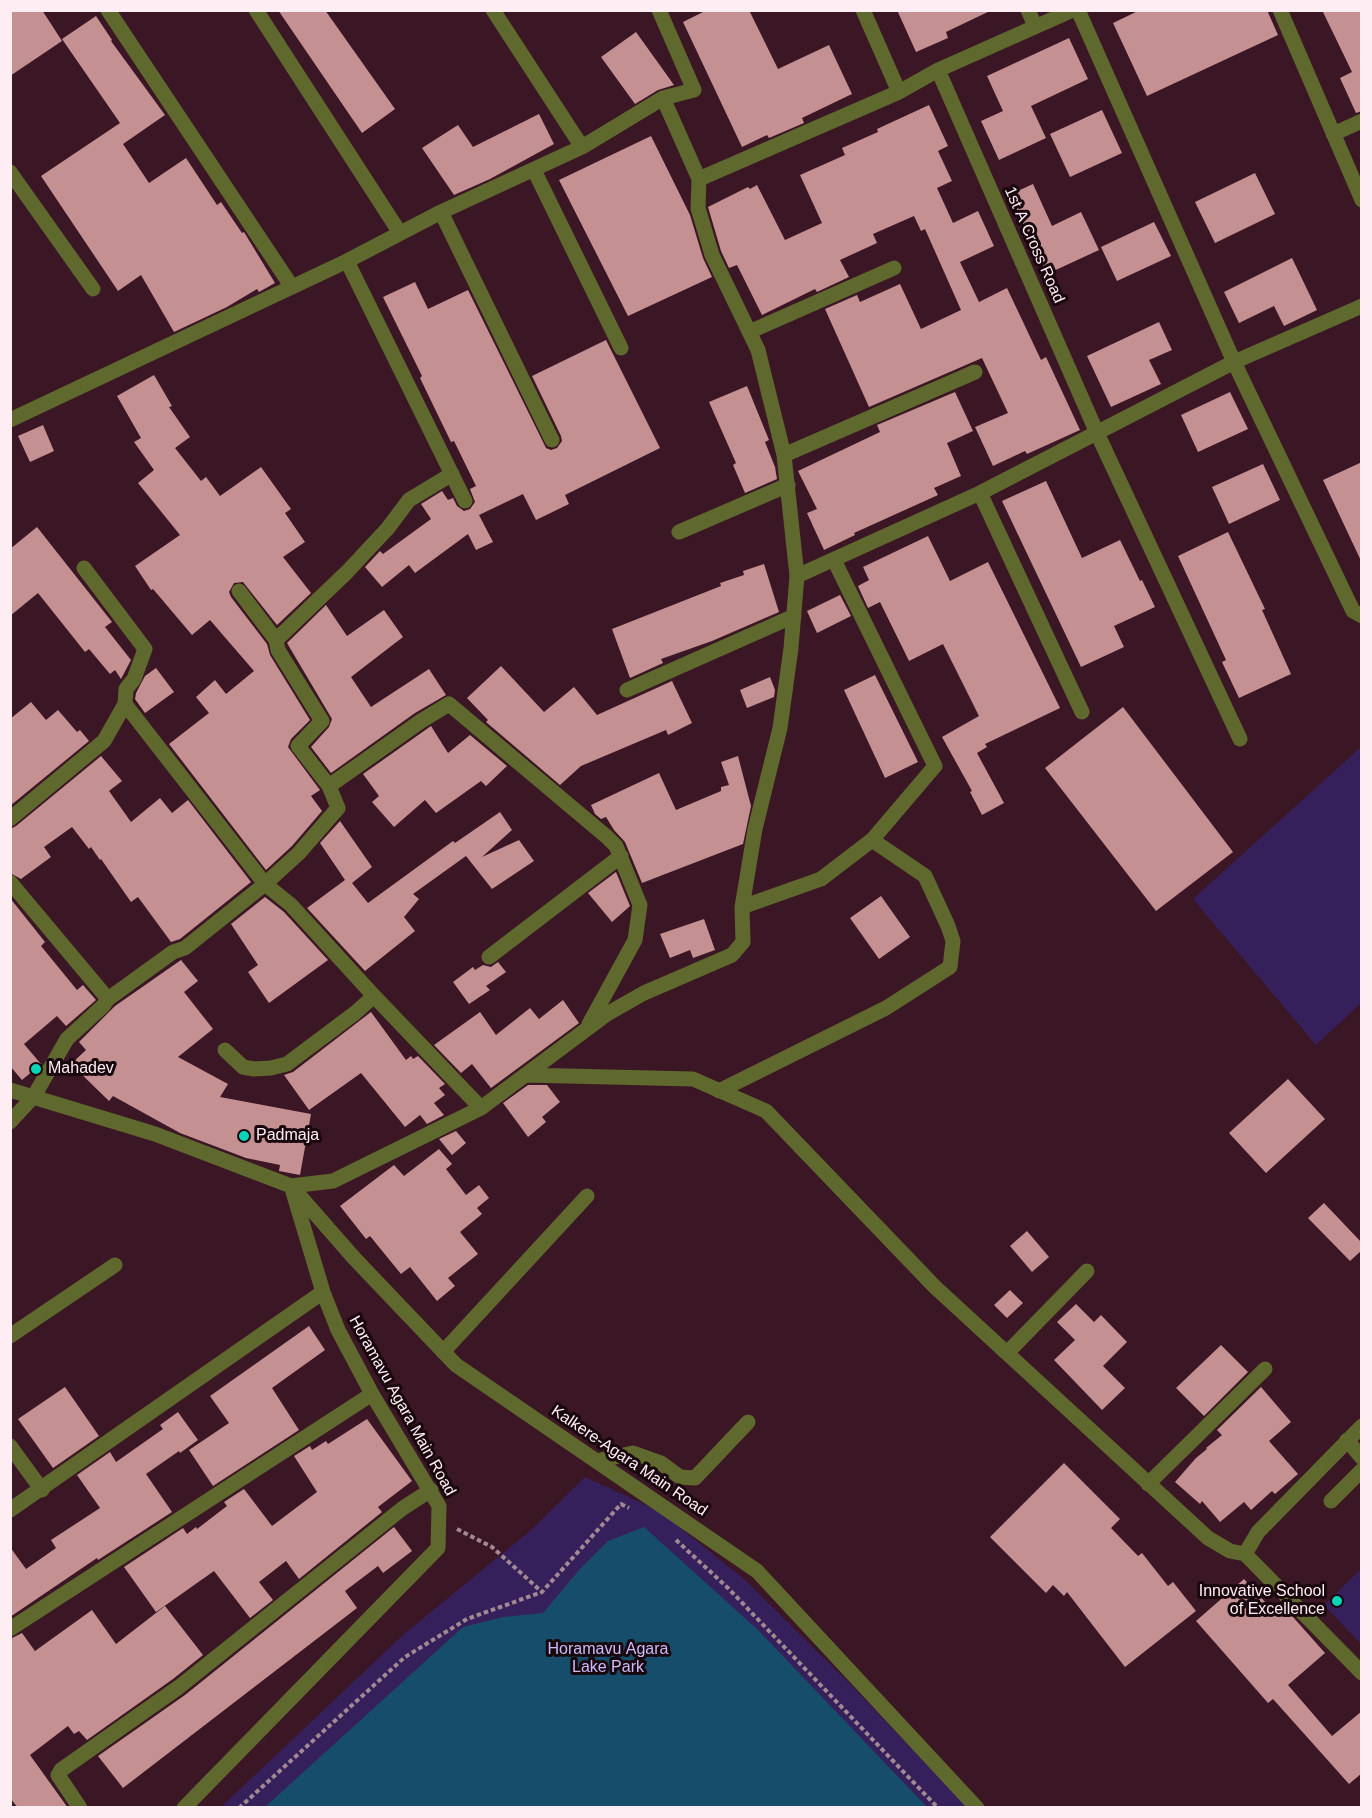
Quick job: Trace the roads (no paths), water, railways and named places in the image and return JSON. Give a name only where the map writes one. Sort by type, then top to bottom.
[{"type":"street","points":[[108,10],[292,286]]},
{"type":"street","points":[[256,10],[400,233]]},
{"type":"street","points":[[493,10],[582,147]]},
{"type":"street","points":[[10,420],[347,261],[441,212],[582,147],[663,98],[694,90],[659,10]]},
{"type":"street","points":[[863,10],[899,92]]},
{"type":"street","points":[[1028,10],[1035,26]]},
{"type":"street","points":[[699,179],[899,92],[938,70],[1073,10]]},
{"type":"street","points":[[1078,10],[1234,362],[1353,611],[1362,616]]},
{"type":"street","points":[[1280,10],[1362,200]]},
{"type":"street","name":"1st A Cross Road","points":[[938,70],[1097,433],[1240,739]]},
{"type":"street","points":[[10,1090],[155,1134],[291,1186],[333,1181],[481,1108],[607,1014],[644,993],[732,955],[743,942],[742,907],[755,829],[780,728],[797,576],[784,455],[758,350],[712,255],[698,208],[699,179],[663,98]]},
{"type":"street","points":[[1333,134],[1362,121]]},
{"type":"street","points":[[534,170],[621,348]]},
{"type":"street","points":[[10,172],[93,289]]},
{"type":"street","points":[[441,212],[552,440]]},
{"type":"street","points":[[347,261],[465,501]]},
{"type":"street","points":[[749,332],[894,268]]},
{"type":"street","points":[[797,576],[980,493],[1234,362],[1362,306]]},
{"type":"street","points":[[784,455],[975,372]]},
{"type":"street","points":[[276,640],[347,572],[388,528],[409,500],[452,474]]},
{"type":"street","points":[[679,532],[788,485]]},
{"type":"street","points":[[980,493],[1082,712]]},
{"type":"street","points":[[742,907],[821,879],[872,840],[935,766],[834,560]]},
{"type":"street","points":[[10,819],[104,741],[125,704],[126,689],[134,679],[145,649],[84,568]]},
{"type":"street","points":[[10,1122],[34,1096],[67,1039],[108,999],[173,951],[185,948],[265,884],[299,853],[338,808],[329,786],[298,746],[322,721],[278,650],[276,640],[239,591]]},
{"type":"street","points":[[627,690],[794,616]]},
{"type":"street","points":[[125,704],[265,884],[291,905],[481,1108]]},
{"type":"street","points":[[329,786],[449,704],[607,837],[616,846],[621,856],[640,905],[635,940],[586,1029]]},
{"type":"street","points":[[719,1090],[886,1008],[950,967],[953,941],[925,876],[872,840]]},
{"type":"street","points":[[489,957],[621,856]]},
{"type":"street","points":[[10,882],[108,999]]},
{"type":"street","points":[[225,1050],[243,1067],[254,1069],[287,1065],[374,996]]},
{"type":"street","points":[[525,1075],[693,1079],[766,1111],[935,1287],[1208,1538],[1237,1552],[1362,1673]]},
{"type":"street","name":"Horamavu Agara Main Road","points":[[184,1808],[438,1548],[439,1506],[372,1394],[338,1330],[323,1292],[291,1186]]},
{"type":"street","name":"Kalkere-Agara Main Road","points":[[291,1186],[354,1258],[456,1365],[758,1571],[977,1808]]},
{"type":"street","points":[[443,1352],[587,1196]]},
{"type":"street","points":[[13,1332],[115,1265]]},
{"type":"street","points":[[1007,1353],[1087,1271]]},
{"type":"street","points":[[10,1510],[42,1490],[323,1292]]},
{"type":"street","points":[[1148,1484],[1265,1369]]},
{"type":"street","points":[[10,1629],[372,1394]]},
{"type":"street","points":[[596,1461],[633,1453],[661,1463],[680,1478],[694,1478],[748,1422]]},
{"type":"street","points":[[1237,1552],[1362,1426]]},
{"type":"street","points":[[1347,1440],[1362,1458]]},
{"type":"street","points":[[10,1446],[42,1490]]},
{"type":"street","points":[[1331,1501],[1362,1470]]},
{"type":"street","points":[[80,1808],[62,1784],[58,1775],[61,1770],[178,1687],[403,1508],[430,1490]]},
{"type":"water","name":"Horamavu Agara Lake Park","points":[[644,1527],[758,1630],[927,1807],[265,1807],[463,1627],[503,1617],[543,1613],[580,1569],[608,1541]]},
{"type":"place","name":"Mahadev","points":[[36,1069]]},
{"type":"place","name":"Padmaja","points":[[244,1136]]},
{"type":"place","name":"Innovative School of Excellence","points":[[1337,1601]]}]
